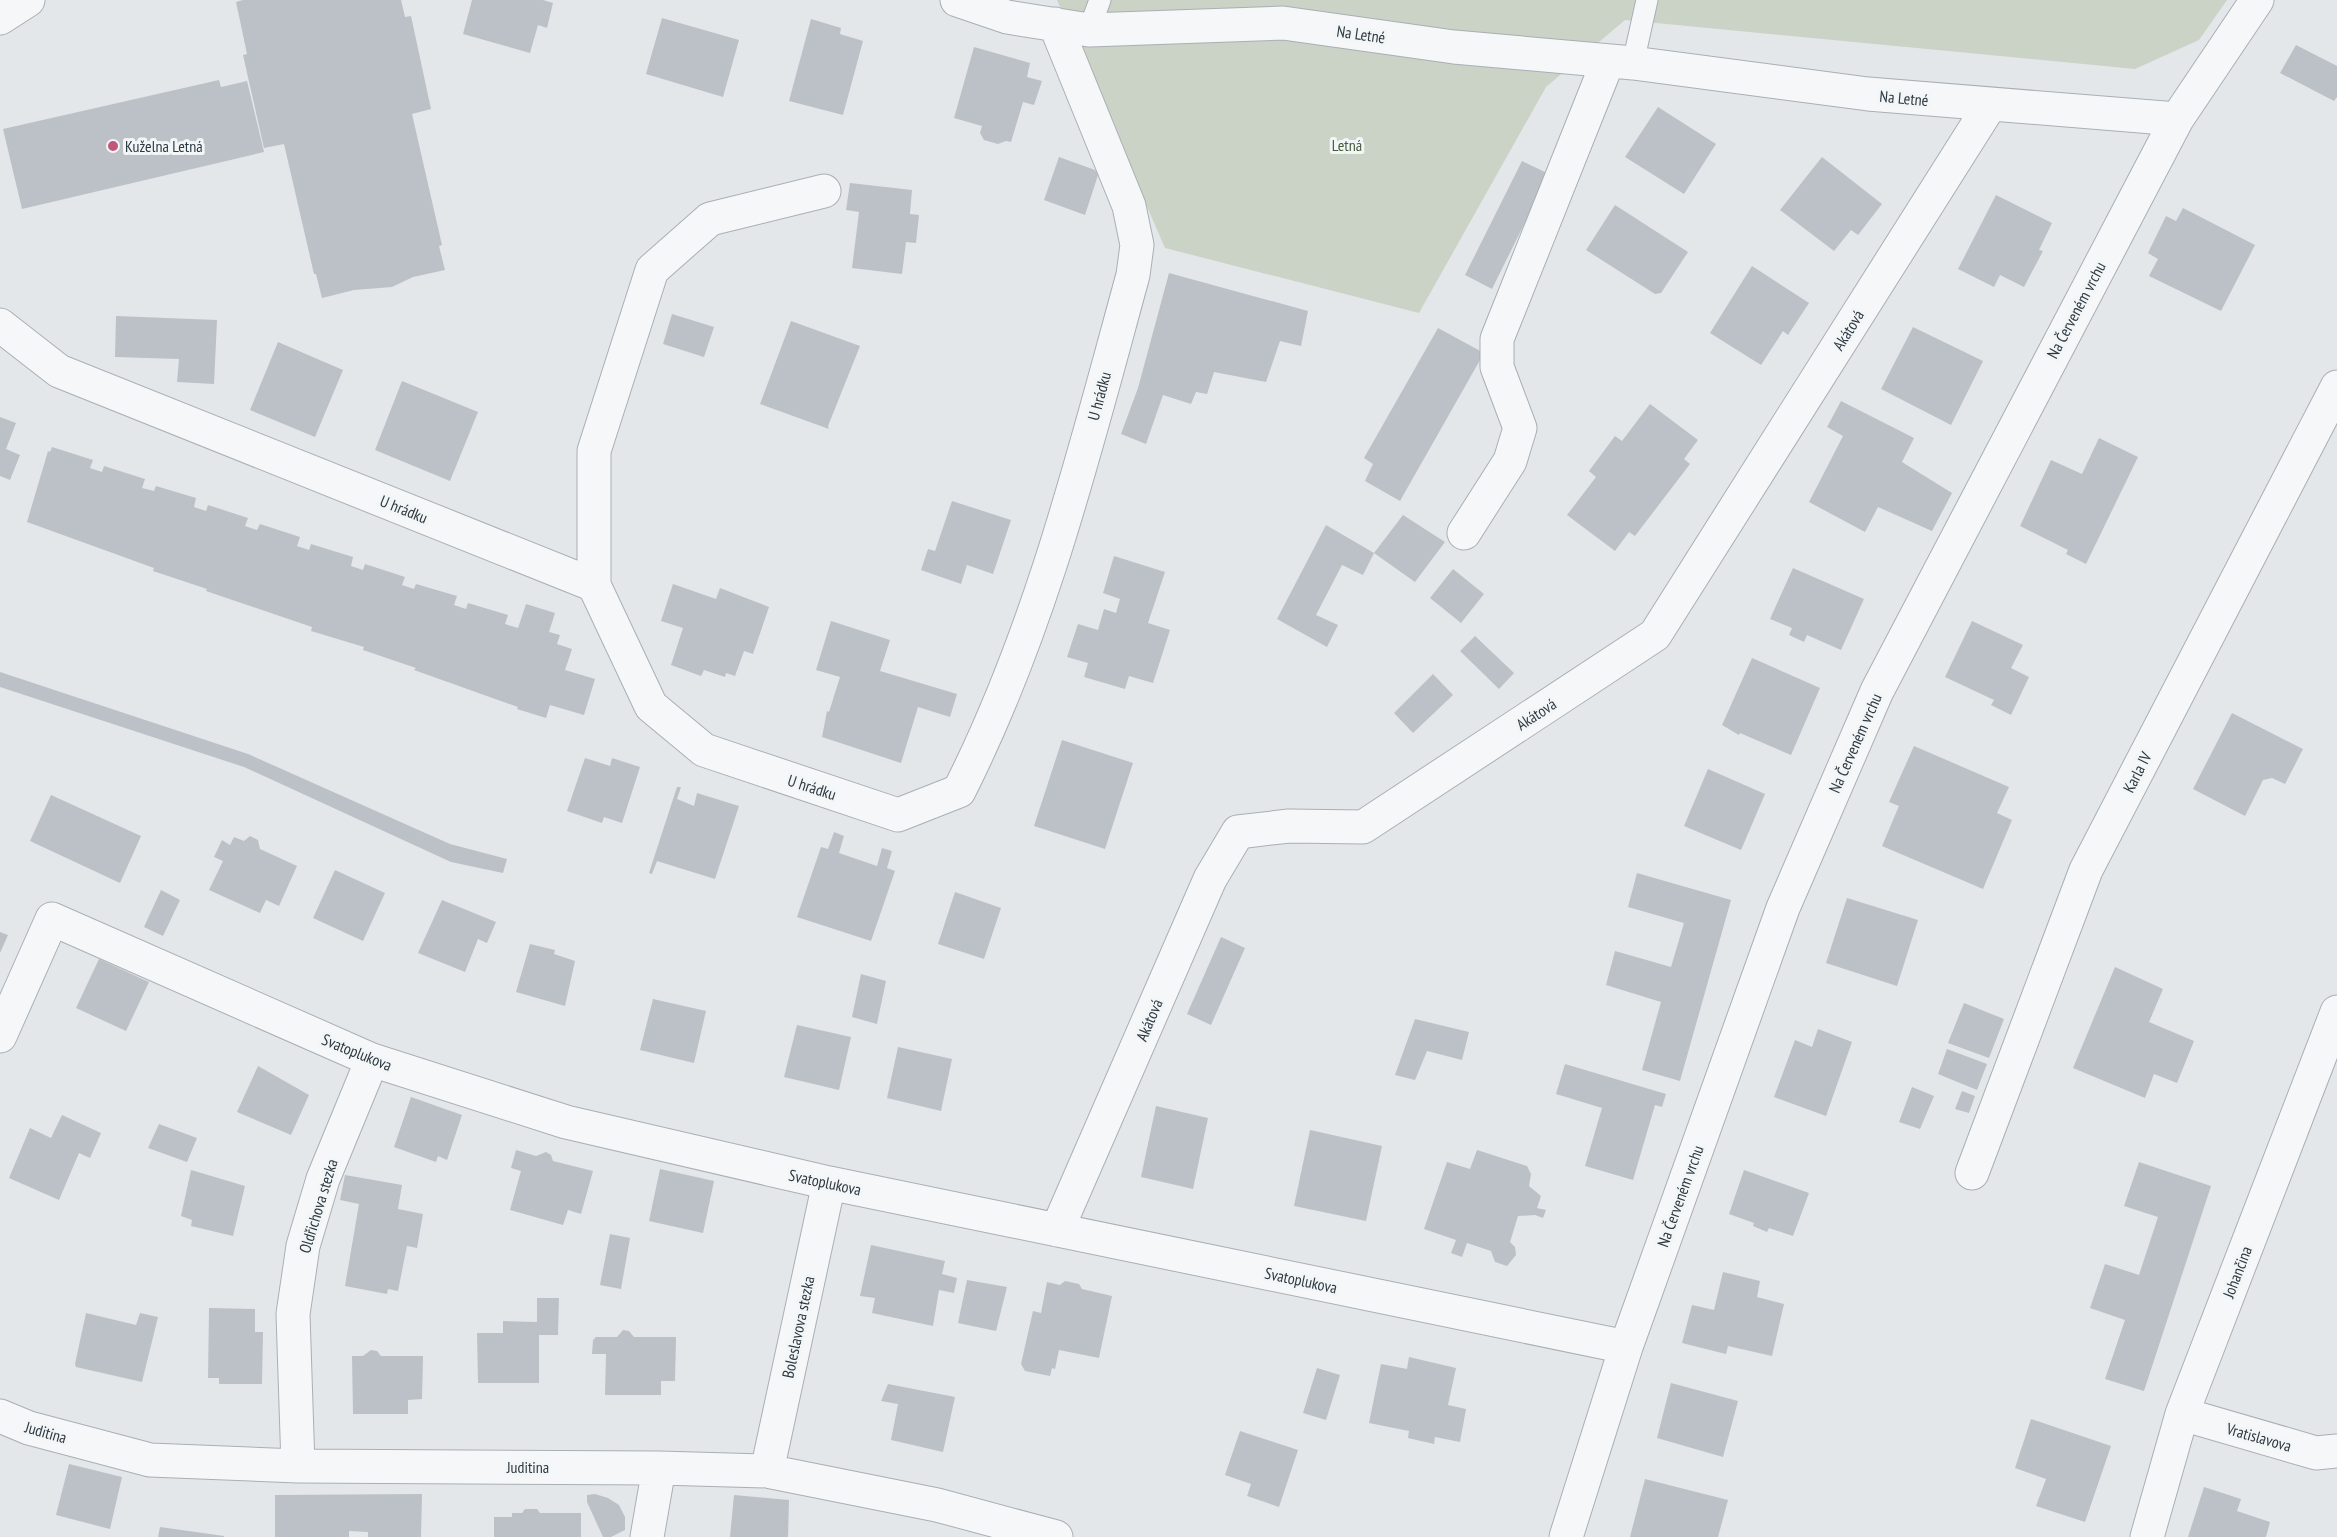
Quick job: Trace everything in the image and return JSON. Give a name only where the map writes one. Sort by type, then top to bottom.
[{"type":"street","points":[[0,18],[28,0]]},
{"type":"street","name":"Na Letné","points":[[957,0],[1006,17],[1055,24],[1094,15],[1282,24],[1454,47],[1621,62],[1868,94],[2177,119]]},
{"type":"street","name":"Na Červeném vrchu","points":[[1566,1537],[1626,1347],[1783,908],[1877,691],[2177,119],[2257,0]]},
{"type":"street","name":"U hrádku","points":[[0,325],[59,371],[594,585],[651,706],[704,750],[898,815],[959,791],[991,728],[1064,524],[1133,275],[1137,245],[1129,206],[1055,24]]},
{"type":"street","points":[[1464,533],[1510,461],[1520,428],[1497,367],[1497,339],[1621,62]]},
{"type":"street","name":"Akátová","points":[[1057,1230],[1210,879],[1238,832],[1289,826],[1363,827],[1654,635],[1990,105]]},
{"type":"street","points":[[594,585],[594,451],[652,270],[710,219],[824,191]]},
{"type":"street","name":"Karla IV","points":[[1972,1173],[2086,870],[2337,387]]},
{"type":"street","name":"Svatoplukova","points":[[0,1036],[52,919],[372,1060],[566,1122],[829,1183],[1626,1347]]},
{"type":"street","name":"Johančina","points":[[2147,1537],[2182,1414],[2337,1012]]},
{"type":"street","name":"Oldřichova stezka","points":[[298,1466],[293,1314],[303,1246],[323,1179],[372,1060]]},
{"type":"street","name":"Boleslavova stezka","points":[[767,1471],[829,1183]]},
{"type":"street","name":"Vratislavova","points":[[2182,1414],[2316,1453],[2337,1451]]},
{"type":"street","name":"Juditina","points":[[0,1416],[29,1428],[150,1460],[298,1466],[659,1468],[767,1471],[937,1504],[1056,1537]]},
{"type":"street","points":[[647,1537],[659,1468]]},
{"type":"lane","points":[[1621,62],[1647,0]]},
{"type":"green space","name":"Letná","points":[[1057,0],[2227,0],[2199,40],[2135,69],[1625,20],[1546,87],[1419,313],[1165,248]]},
{"type":"building","points":[[243,0],[401,0],[405,17],[411,16],[431,109],[412,114],[442,245],[439,246],[445,270],[413,277],[392,287],[354,290],[322,298],[316,274],[314,274],[284,144],[264,148],[243,55],[247,54],[236,2]]},
{"type":"building","points":[[472,0],[543,0],[553,3],[547,28],[538,25],[530,53],[463,34]]},
{"type":"building","points":[[662,18],[739,40],[723,97],[646,74]]},
{"type":"building","points":[[811,19],[841,28],[840,34],[863,41],[843,115],[789,101]]},
{"type":"building","points":[[2296,45],[2337,66],[2337,97],[2334,101],[2280,73]]},
{"type":"building","points":[[974,47],[1030,63],[1027,77],[1042,81],[1034,105],[1023,102],[1011,142],[998,144],[984,140],[980,133],[982,126],[954,118]]},
{"type":"building","name":"Kuželna Letná","points":[[219,80],[221,87],[247,81],[264,152],[22,209],[3,129]]},
{"type":"building","points":[[1658,107],[1716,144],[1684,194],[1625,157]]},
{"type":"building","points":[[1059,157],[1095,170],[1098,175],[1085,215],[1044,200]]},
{"type":"building","points":[[1822,157],[1882,204],[1858,235],[1851,230],[1834,251],[1780,210]]},
{"type":"building","points":[[1522,161],[1549,174],[1492,289],[1465,275]]},
{"type":"building","points":[[850,183],[912,190],[910,214],[919,215],[916,243],[906,242],[902,274],[852,268],[859,212],[846,210]]},
{"type":"building","points":[[1996,195],[2052,223],[2039,250],[2043,251],[2024,287],[2000,275],[1994,287],[1958,269]]},
{"type":"building","points":[[1615,205],[1688,252],[1661,293],[1655,294],[1586,250]]},
{"type":"building","points":[[2183,208],[2255,245],[2221,311],[2149,276],[2158,259],[2148,253],[2166,216],[2176,221]]},
{"type":"building","points":[[1752,266],[1809,303],[1788,335],[1783,331],[1761,365],[1710,333]]},
{"type":"building","points":[[1169,273],[1308,311],[1301,346],[1280,341],[1266,382],[1214,372],[1207,394],[1196,392],[1191,404],[1163,395],[1146,444],[1121,434],[1138,388]]},
{"type":"building","points":[[672,314],[714,327],[704,357],[663,344]]},
{"type":"building","points":[[116,316],[217,320],[214,384],[177,382],[179,359],[115,357]]},
{"type":"building","points":[[791,321],[860,346],[828,426],[829,429],[760,404]]},
{"type":"building","points":[[1913,327],[1983,361],[1951,425],[1881,389]]},
{"type":"building","points":[[1438,328],[1484,353],[1400,501],[1365,481],[1373,464],[1364,458]]},
{"type":"building","points":[[278,342],[343,370],[315,437],[250,410]]},
{"type":"building","points":[[402,381],[478,412],[450,481],[375,450]]},
{"type":"building","points":[[1841,401],[1914,438],[1902,462],[1952,493],[1932,531],[1878,507],[1865,532],[1809,502],[1843,436],[1827,427]]},
{"type":"building","points":[[1650,404],[1698,440],[1684,459],[1690,464],[1635,536],[1629,532],[1615,551],[1567,515],[1596,477],[1589,471],[1615,436],[1622,441]]},
{"type":"building","points":[[0,417],[16,423],[6,449],[20,455],[10,480],[0,476]]},
{"type":"building","points":[[2099,438],[2138,457],[2086,564],[2066,554],[2068,550],[2020,526],[2051,460],[2082,474]]},
{"type":"building","points":[[52,447],[93,460],[90,468],[102,472],[104,466],[145,479],[142,488],[154,491],[156,486],[196,498],[194,507],[206,511],[208,505],[248,518],[245,526],[257,530],[260,524],[300,537],[297,546],[309,550],[311,544],[353,557],[351,566],[363,570],[365,564],[405,577],[402,585],[414,589],[416,584],[457,596],[454,605],[466,609],[468,603],[508,615],[505,624],[518,628],[526,604],[555,613],[549,632],[560,635],[557,644],[572,649],[565,670],[595,679],[584,715],[550,705],[546,718],[517,709],[518,707],[363,650],[364,647],[311,631],[312,627],[206,591],[207,589],[153,571],[154,568],[27,522],[48,451],[50,452]]},
{"type":"building","points":[[952,501],[1011,520],[993,574],[967,565],[961,584],[921,570],[928,549],[935,551]]},
{"type":"building","points":[[1403,515],[1445,542],[1415,582],[1374,553]]},
{"type":"building","points":[[1326,525],[1374,553],[1363,575],[1342,565],[1316,615],[1338,625],[1327,647],[1277,619]]},
{"type":"building","points":[[1114,556],[1165,572],[1148,623],[1170,630],[1153,683],[1129,676],[1125,689],[1084,677],[1088,663],[1067,657],[1078,624],[1098,630],[1104,609],[1116,613],[1120,599],[1103,593]]},
{"type":"building","points":[[1793,568],[1864,599],[1841,650],[1807,635],[1804,642],[1789,635],[1792,628],[1770,619]]},
{"type":"building","points":[[1453,569],[1484,594],[1461,623],[1430,598]]},
{"type":"building","points":[[673,584],[716,599],[720,588],[769,607],[753,654],[744,651],[735,676],[726,673],[725,677],[704,670],[701,676],[671,665],[683,628],[661,621]]},
{"type":"building","points":[[831,621],[890,640],[880,671],[957,694],[950,717],[918,707],[901,763],[822,737],[827,711],[829,712],[840,677],[816,670]]},
{"type":"building","points":[[1972,621],[2023,645],[2011,668],[2029,677],[2011,715],[1991,705],[1994,700],[1945,677]]},
{"type":"building","points":[[1475,636],[1514,673],[1499,689],[1460,651]]},
{"type":"building","points":[[1752,658],[1820,688],[1791,755],[1740,733],[1739,735],[1722,725]]},
{"type":"building","points":[[0,672],[248,754],[450,844],[507,859],[503,873],[451,862],[244,767],[0,687]]},
{"type":"building","points":[[1433,674],[1453,695],[1413,733],[1394,713]]},
{"type":"building","points":[[2232,713],[2303,749],[2285,784],[2272,778],[2263,780],[2245,816],[2193,789]]},
{"type":"building","points":[[1062,740],[1133,763],[1105,849],[1034,826]]},
{"type":"building","points":[[1914,746],[2009,787],[1997,813],[2012,820],[1983,889],[1882,846],[1899,806],[1889,802]]},
{"type":"building","points":[[585,758],[610,766],[612,758],[640,767],[622,823],[604,817],[602,823],[567,811]]},
{"type":"building","points":[[1708,769],[1765,794],[1741,850],[1684,826]]},
{"type":"building","points":[[677,787],[681,787],[677,799],[694,806],[697,793],[739,806],[715,879],[657,861],[652,874],[649,873]]},
{"type":"building","points":[[51,795],[141,836],[120,883],[30,841]]},
{"type":"building","points":[[834,832],[844,836],[839,853],[877,866],[882,848],[892,851],[887,868],[895,871],[871,941],[797,917],[821,847],[828,849]]},
{"type":"building","points":[[250,836],[258,840],[260,849],[297,866],[279,906],[266,900],[260,913],[209,890],[223,861],[214,857],[222,840],[230,845],[234,837],[244,841]]},
{"type":"building","points":[[335,870],[385,893],[363,941],[313,918]]},
{"type":"building","points":[[1637,873],[1731,900],[1680,1081],[1642,1070],[1661,1002],[1606,985],[1615,951],[1671,967],[1684,923],[1628,907]]},
{"type":"building","points":[[161,890],[180,900],[163,936],[144,927]]},
{"type":"building","points":[[955,892],[1001,908],[984,959],[938,944]]},
{"type":"building","points":[[1847,898],[1918,920],[1897,986],[1826,963]]},
{"type":"building","points":[[442,900],[496,922],[487,943],[478,939],[465,972],[418,953]]},
{"type":"building","points":[[0,932],[8,935],[0,953]]},
{"type":"building","points":[[1221,937],[1245,948],[1211,1025],[1187,1014]]},
{"type":"building","points":[[530,944],[555,950],[554,954],[575,961],[565,1006],[516,992]]},
{"type":"building","points":[[99,959],[149,982],[126,1031],[76,1008]]},
{"type":"building","points":[[2115,967],[2163,989],[2149,1022],[2194,1041],[2177,1083],[2154,1074],[2145,1098],[2073,1068]]},
{"type":"building","points":[[861,974],[886,981],[877,1024],[852,1017]]},
{"type":"building","points":[[653,999],[706,1011],[694,1063],[640,1050]]},
{"type":"building","points":[[1964,1003],[2004,1019],[1989,1058],[1948,1043]]},
{"type":"building","points":[[1415,1019],[1469,1032],[1462,1060],[1427,1051],[1415,1080],[1395,1075]]},
{"type":"building","points":[[797,1025],[851,1037],[839,1090],[784,1077]]},
{"type":"building","points":[[1818,1029],[1852,1042],[1826,1116],[1774,1097],[1795,1040],[1812,1047]]},
{"type":"building","points":[[898,1047],[952,1059],[941,1111],[887,1098]]},
{"type":"building","points":[[1947,1049],[1987,1064],[1977,1090],[1938,1074]]},
{"type":"building","points":[[1565,1064],[1666,1094],[1662,1107],[1655,1105],[1633,1180],[1585,1166],[1602,1108],[1556,1094]]},
{"type":"building","points":[[258,1066],[309,1095],[291,1135],[237,1112]]},
{"type":"building","points":[[1912,1087],[1934,1096],[1920,1129],[1899,1122]]},
{"type":"building","points":[[1962,1091],[1975,1096],[1969,1113],[1955,1109]]},
{"type":"building","points":[[411,1097],[462,1115],[447,1160],[438,1156],[436,1162],[394,1147]]},
{"type":"building","points":[[1156,1106],[1208,1118],[1193,1189],[1141,1177]]},
{"type":"building","points":[[62,1115],[101,1133],[90,1158],[79,1153],[59,1200],[9,1178],[30,1128],[51,1138]]},
{"type":"building","points":[[159,1124],[197,1138],[187,1162],[148,1148]]},
{"type":"building","points":[[1310,1130],[1382,1146],[1366,1221],[1294,1206]]},
{"type":"building","points":[[516,1150],[536,1156],[546,1152],[551,1155],[553,1161],[593,1171],[581,1214],[568,1210],[563,1225],[510,1210],[521,1171],[511,1168]]},
{"type":"building","points":[[1477,1150],[1527,1166],[1531,1174],[1529,1186],[1541,1196],[1537,1208],[1546,1210],[1543,1218],[1535,1215],[1518,1216],[1510,1242],[1515,1247],[1516,1255],[1507,1266],[1495,1262],[1491,1251],[1467,1243],[1462,1257],[1451,1253],[1456,1240],[1424,1229],[1447,1162],[1470,1169]]},
{"type":"building","points":[[2139,1162],[2211,1186],[2144,1391],[2105,1379],[2125,1320],[2090,1308],[2105,1264],[2139,1275],[2158,1217],[2124,1206]]},
{"type":"building","points":[[660,1169],[714,1181],[703,1233],[649,1221]]},
{"type":"building","points":[[191,1170],[245,1186],[233,1236],[191,1226],[192,1220],[181,1216]]},
{"type":"building","points":[[1744,1170],[1809,1193],[1793,1236],[1769,1228],[1767,1232],[1753,1226],[1754,1223],[1729,1214]]},
{"type":"building","points":[[345,1175],[402,1185],[398,1209],[423,1214],[417,1248],[407,1246],[398,1291],[388,1289],[387,1294],[345,1286],[359,1204],[340,1200]]},
{"type":"building","points":[[610,1234],[630,1238],[621,1289],[600,1285]]},
{"type":"building","points":[[871,1245],[945,1261],[942,1274],[957,1278],[954,1293],[939,1290],[933,1326],[872,1313],[875,1298],[860,1296]]},
{"type":"building","points":[[1723,1272],[1760,1281],[1757,1297],[1784,1304],[1772,1356],[1728,1346],[1726,1354],[1682,1343],[1692,1305],[1714,1310]]},
{"type":"building","points":[[967,1280],[1007,1287],[996,1331],[958,1323]]},
{"type":"building","points":[[1065,1281],[1079,1284],[1082,1289],[1112,1296],[1099,1358],[1059,1350],[1055,1369],[1052,1368],[1050,1376],[1025,1371],[1021,1364],[1033,1311],[1041,1313],[1047,1282],[1060,1285]]},
{"type":"building","points":[[537,1298],[559,1298],[558,1335],[539,1335],[539,1383],[478,1383],[477,1333],[503,1333],[503,1321],[537,1322]]},
{"type":"building","points":[[209,1308],[255,1309],[255,1332],[263,1332],[262,1384],[219,1384],[219,1378],[208,1378]]},
{"type":"building","points":[[86,1313],[136,1325],[140,1313],[158,1317],[142,1382],[76,1367]]},
{"type":"building","points":[[623,1330],[629,1331],[634,1337],[676,1337],[675,1381],[661,1381],[661,1395],[605,1395],[606,1354],[592,1354],[593,1340],[596,1337],[617,1337]]},
{"type":"building","points":[[371,1350],[377,1351],[381,1356],[423,1356],[422,1399],[408,1400],[408,1414],[353,1414],[352,1356],[363,1356]]},
{"type":"building","points":[[1409,1357],[1456,1368],[1448,1405],[1466,1409],[1460,1442],[1435,1437],[1434,1444],[1408,1438],[1409,1431],[1369,1423],[1381,1364],[1407,1369]]},
{"type":"building","points":[[1317,1368],[1340,1375],[1326,1420],[1303,1413]]},
{"type":"building","points":[[1671,1383],[1738,1401],[1723,1457],[1657,1438]]},
{"type":"building","points":[[888,1384],[955,1397],[943,1452],[891,1440],[898,1404],[881,1401]]},
{"type":"building","points":[[2031,1419],[2111,1446],[2085,1522],[2036,1506],[2046,1479],[2015,1468]]},
{"type":"building","points":[[1240,1431],[1298,1450],[1279,1507],[1247,1496],[1251,1484],[1225,1475]]},
{"type":"building","points":[[69,1464],[122,1477],[110,1529],[56,1515]]},
{"type":"building","points":[[1645,1479],[1728,1500],[1718,1537],[1630,1537]]},
{"type":"building","points":[[2204,1487],[2241,1499],[2237,1511],[2270,1522],[2266,1537],[2188,1537]]},
{"type":"building","points":[[422,1494],[421,1537],[368,1537],[368,1532],[349,1531],[349,1537],[275,1537],[275,1495]]},
{"type":"building","points":[[595,1494],[619,1505],[625,1517],[625,1530],[611,1537],[603,1537],[587,1502],[587,1495]]},
{"type":"building","points":[[734,1495],[789,1500],[788,1537],[730,1537]]},
{"type":"building","points":[[525,1509],[537,1509],[540,1513],[581,1513],[581,1537],[494,1537],[494,1517],[512,1517],[512,1513],[522,1513]]},
{"type":"building","points":[[160,1527],[224,1536],[224,1537],[158,1537]]},
{"type":"place","name":"Kuželna Letná","points":[[113,146]]}]
